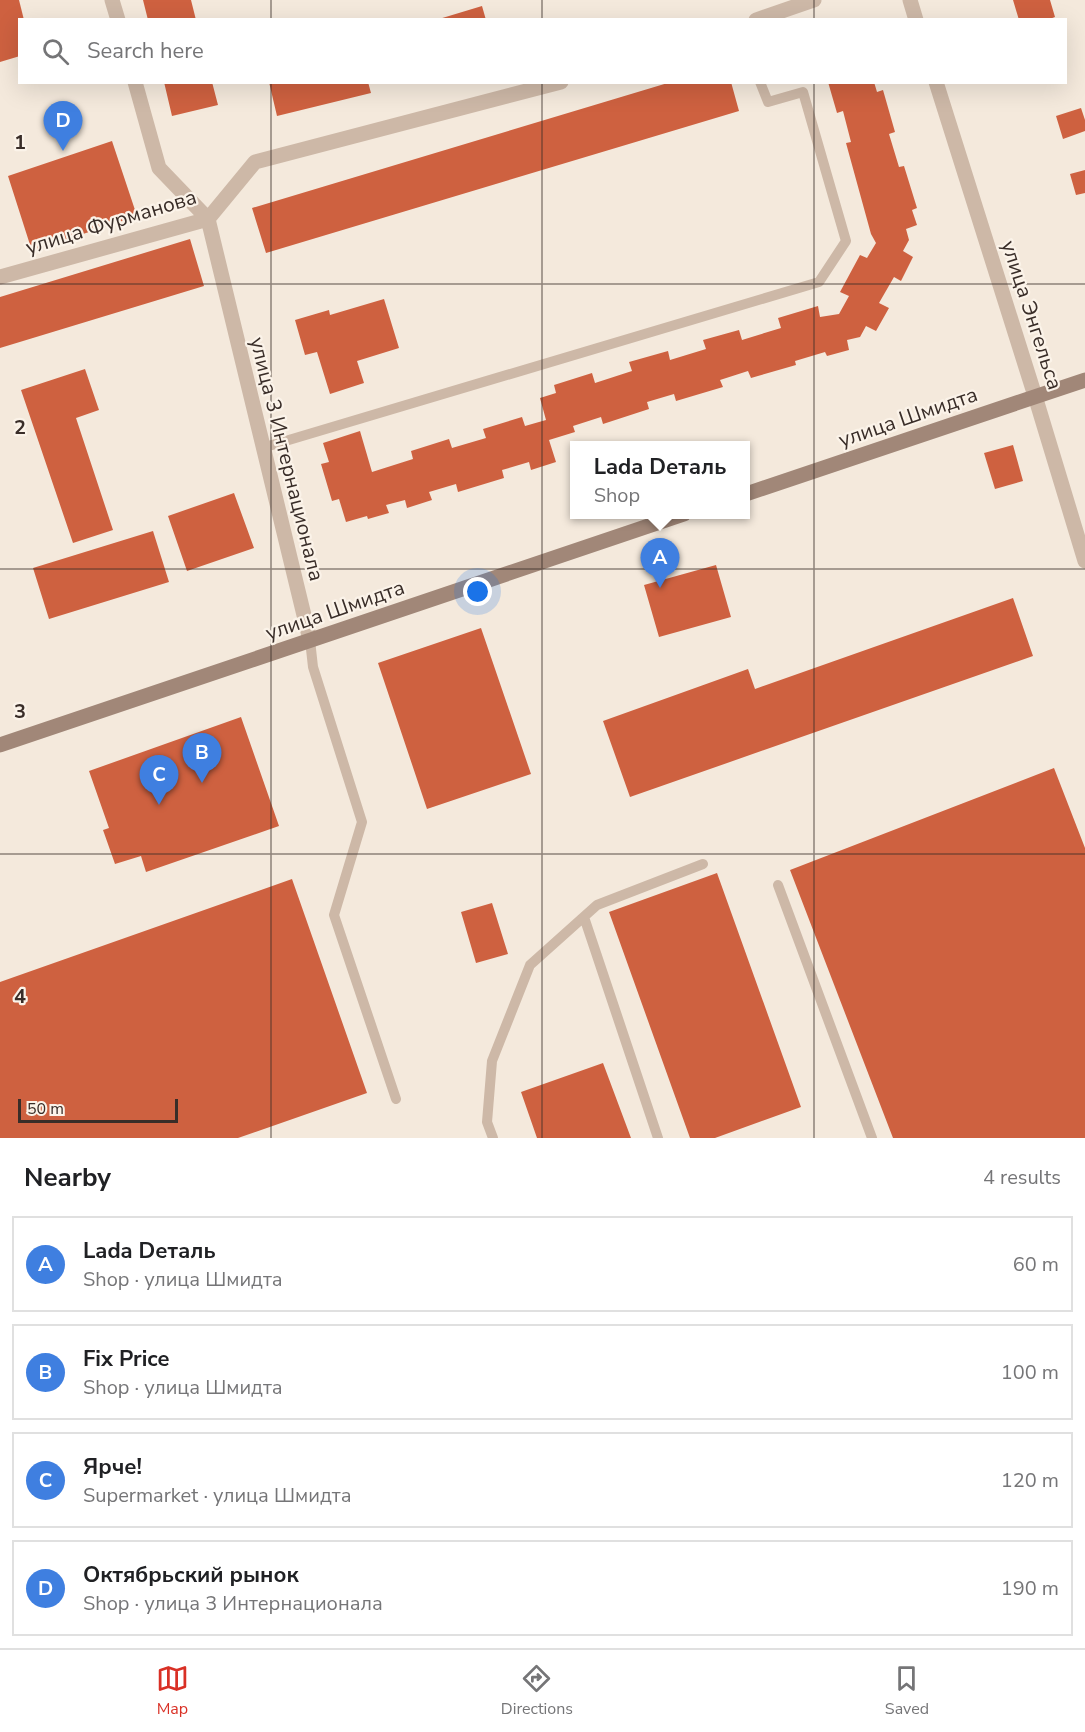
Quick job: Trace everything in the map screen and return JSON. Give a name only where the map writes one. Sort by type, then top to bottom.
[{"type":"main road","name":"улица Шмидта","points":[[750,493],[1085,380]]},
{"type":"main road","name":"улица Шмидта","points":[[0,746],[669,519]]},
{"type":"street","points":[[112,0],[117,18]]},
{"type":"street","points":[[762,18],[814,0]]},
{"type":"street","points":[[910,0],[915,18]]},
{"type":"street","points":[[136,84],[159,168],[208,219]]},
{"type":"street","name":"улица Фурманова","points":[[0,278],[208,219],[255,162],[553,84]]},
{"type":"street","name":"улица Энгельса","points":[[937,84],[1085,561]]},
{"type":"street","name":"улица 3 Интернационала","points":[[208,219],[310,640]]},
{"type":"lane","points":[[262,448],[819,282],[846,241],[803,92],[768,102],[761,84]]},
{"type":"lane","name":"улица 3 Интернационала","points":[[310,640],[313,667],[362,822],[334,915],[396,1099]]},
{"type":"lane","points":[[493,1138],[487,1122],[492,1061],[530,965],[597,905],[703,864]]},
{"type":"lane","points":[[778,885],[872,1138]]},
{"type":"lane","points":[[584,916],[658,1138]]},
{"type":"building","points":[[0,0],[19,0],[24,18],[18,18],[18,57],[0,62]]},
{"type":"building","points":[[143,0],[191,0],[196,18],[148,18]]},
{"type":"building","points":[[1013,0],[1050,0],[1055,17],[1052,18],[1018,18]]},
{"type":"building","points":[[482,6],[485,18],[442,18]]},
{"type":"building","points":[[164,84],[213,84],[218,105],[172,116]]},
{"type":"building","points":[[269,84],[369,84],[371,93],[277,116]]},
{"type":"building","points":[[664,84],[732,84],[739,111],[266,253],[252,208]]},
{"type":"building","points":[[829,84],[875,84],[877,92],[883,90],[895,132],[889,134],[899,167],[904,166],[917,208],[912,210],[917,225],[906,229],[909,240],[903,251],[913,257],[901,281],[894,277],[879,303],[889,308],[876,331],[866,326],[860,337],[847,340],[849,350],[827,356],[825,352],[795,361],[796,365],[751,378],[748,371],[720,380],[723,387],[676,401],[674,394],[647,402],[649,409],[603,424],[601,417],[573,426],[575,432],[549,440],[556,462],[531,470],[529,462],[502,470],[504,478],[458,492],[456,484],[429,492],[432,500],[407,508],[405,500],[386,505],[389,513],[346,522],[339,499],[332,501],[321,464],[329,462],[323,443],[360,431],[372,472],[413,459],[411,451],[449,439],[452,448],[486,438],[483,429],[522,417],[525,426],[546,420],[540,398],[556,393],[554,385],[592,373],[595,383],[632,371],[629,362],[668,351],[670,360],[706,349],[703,340],[739,330],[742,340],[781,328],[778,318],[818,306],[820,317],[839,314],[849,296],[840,292],[860,255],[867,258],[876,243],[871,234],[846,143],[851,142],[843,111],[837,113]]},
{"type":"building","points":[[1081,108],[1085,120],[1085,131],[1063,139],[1056,116]]},
{"type":"building","points":[[112,141],[137,216],[32,251],[8,176]]},
{"type":"building","points":[[1085,170],[1085,193],[1076,195],[1070,174]]},
{"type":"building","points":[[190,239],[204,286],[0,348],[0,297]]},
{"type":"building","points":[[384,299],[399,348],[357,361],[364,383],[330,394],[317,352],[305,355],[295,320],[329,310],[330,315]]},
{"type":"building","points":[[85,369],[99,410],[76,418],[113,530],[73,543],[21,390]]},
{"type":"building","points":[[1013,445],[1023,481],[995,489],[984,453]]},
{"type":"building","points":[[234,493],[254,548],[187,571],[168,516]]},
{"type":"building","points":[[153,531],[169,582],[49,619],[33,568]]},
{"type":"building","points":[[716,565],[731,617],[659,637],[644,585]]},
{"type":"building","points":[[1013,598],[1033,656],[630,797],[603,721],[748,669],[755,689]]},
{"type":"building","points":[[481,628],[531,774],[427,809],[378,663]]},
{"type":"building","points":[[241,717],[279,826],[146,872],[141,856],[115,864],[103,830],[109,828],[89,771]]},
{"type":"building","points":[[1054,768],[1085,848],[1085,1138],[893,1138],[790,870]]},
{"type":"building","points":[[717,873],[801,1107],[715,1138],[690,1138],[609,912]]},
{"type":"building","points":[[292,879],[367,1093],[238,1138],[0,1138],[0,982]]},
{"type":"building","points":[[492,903],[508,954],[476,963],[461,912]]},
{"type":"building","points":[[603,1063],[631,1138],[537,1138],[521,1092]]},
{"type":"place","name":"Октябрьский рынок","points":[[63,151]]},
{"type":"place","name":"Lada Dеталь","points":[[660,588]]},
{"type":"place","name":"Fix Price","points":[[202,783]]},
{"type":"place","name":"Ярче!","points":[[159,805]]}]
